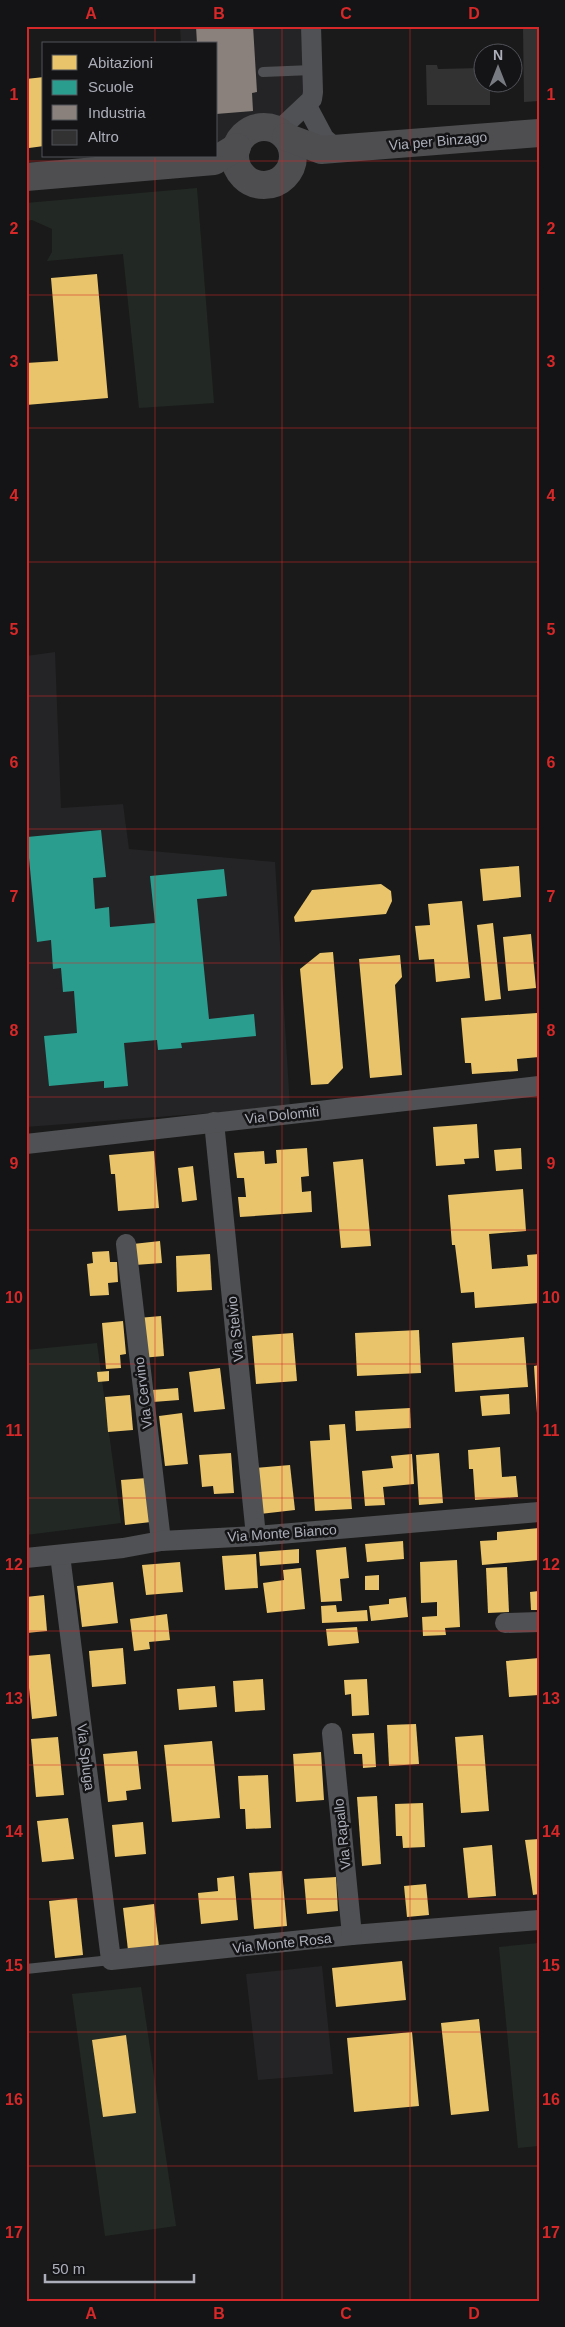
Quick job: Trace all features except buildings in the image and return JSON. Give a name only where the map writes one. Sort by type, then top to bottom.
[{"type":"main road","name":"Via per Binzago","points":[[218,155],[225,154],[246,133],[253,129],[270,128],[329,150]]},
{"type":"main road","name":"Via per Binzago","points":[[225,154],[242,174],[255,183],[270,184],[284,177],[292,163],[329,150],[539,133]]},
{"type":"main road","points":[[282,134],[292,149],[292,163]]},
{"type":"main road","name":"Via per Binzago","points":[[26,177],[190,158]]},
{"type":"street","points":[[282,134],[312,99],[311,26]]},
{"type":"street","points":[[307,106],[329,150]]},
{"type":"street","name":"Via Dolomiti","points":[[26,1144],[539,1086]]},
{"type":"street","name":"Via Stelvio","points":[[214,1122],[256,1536]]},
{"type":"street","name":"Via Cervino","points":[[126,1244],[161,1541]]},
{"type":"street","name":"Via Monte Bianco","points":[[26,1558],[161,1541],[256,1536],[539,1512]]},
{"type":"street","name":"Via Spluga","points":[[60,1555],[111,1960]]},
{"type":"street","points":[[506,1623],[539,1622]]},
{"type":"street","name":"Via Rapallo","points":[[332,1733],[352,1935]]},
{"type":"street","name":"Via Monte Rosa","points":[[111,1960],[352,1935],[539,1920]]},
{"type":"lane","points":[[263,72],[312,70]]},
{"type":"lane","name":"Via Monte Rosa","points":[[26,1969],[111,1960]]},
{"type":"shaded area","points":[[180,26],[306,26],[306,95],[277,122],[262,121],[251,124],[222,147],[218,148],[218,42],[181,42]]},
{"type":"shaded area","points":[[197,188],[214,403],[139,408],[123,254],[47,261],[52,252],[52,229],[32,220],[26,221],[26,203]]},
{"type":"shaded area","points":[[55,652],[61,808],[123,804],[129,849],[275,862],[290,1107],[26,1127],[26,656]]},
{"type":"shaded area","points":[[97,1343],[121,1523],[26,1535],[26,1350]]},
{"type":"shaded area","points":[[539,1943],[539,2146],[518,2148],[499,1947]]},
{"type":"shaded area","points":[[322,1966],[333,2074],[258,2080],[246,1974]]},
{"type":"shaded area","points":[[141,1987],[176,2226],[105,2236],[72,1994]]}]
